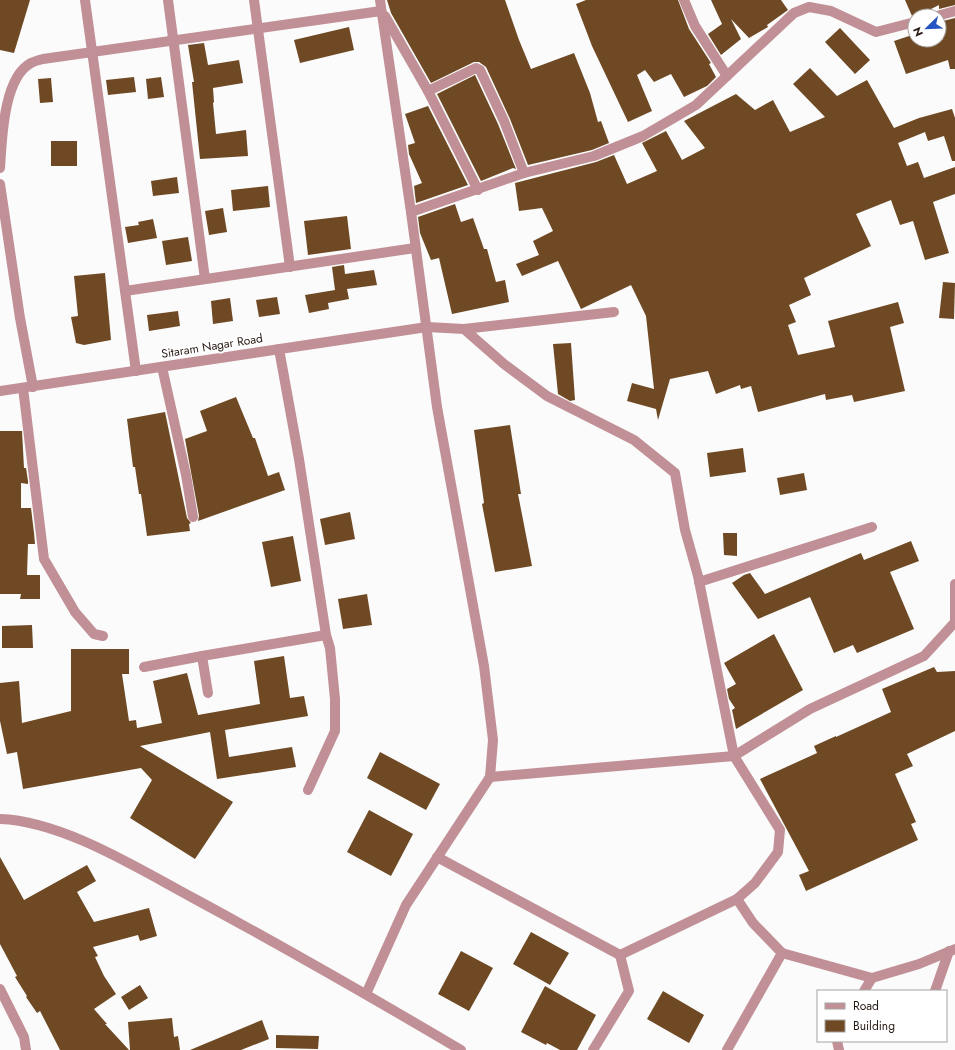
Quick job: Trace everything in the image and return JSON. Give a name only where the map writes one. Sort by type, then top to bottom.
[{"type":"street","points":[[85,0],[136,371]]},
{"type":"street","points":[[168,0],[205,279]]},
{"type":"street","points":[[254,0],[290,267]]},
{"type":"street","points":[[366,994],[406,905],[490,777],[493,740],[484,666],[437,407],[411,212],[380,0]]},
{"type":"street","points":[[684,0],[695,26],[727,76]]},
{"type":"street","points":[[411,212],[524,173],[594,156],[642,136],[696,105],[794,13],[809,8],[831,11],[876,32],[907,24]]},
{"type":"street","points":[[0,168],[3,123],[9,97],[18,77],[30,64],[43,59],[92,51],[382,11]]},
{"type":"street","points":[[382,11],[428,91],[478,190]]},
{"type":"street","points":[[428,91],[476,68],[480,70],[504,121],[524,173]]},
{"type":"street","points":[[0,184],[20,318],[44,559],[75,612],[94,634],[103,636]]},
{"type":"street","points":[[125,291],[415,248]]},
{"type":"street","name":"Sitaram Nagar Road","points":[[0,391],[427,327],[464,329],[614,312]]},
{"type":"street","points":[[464,329],[504,364],[547,396],[634,440],[675,473],[685,530],[699,582],[734,756],[780,830],[778,852],[755,883],[737,899],[620,955]]},
{"type":"street","points":[[279,349],[299,460],[326,635],[330,648],[335,699],[335,731],[308,790]]},
{"type":"street","points":[[162,367],[186,475],[193,517]]},
{"type":"street","points":[[699,582],[872,527]]},
{"type":"street","points":[[490,777],[734,756],[810,710],[924,656],[955,622],[955,584]]},
{"type":"street","points":[[144,667],[326,635]]},
{"type":"street","points":[[202,656],[208,693]]},
{"type":"street","points":[[0,819],[18,820],[67,834],[131,864],[366,994],[461,1050]]},
{"type":"street","points":[[437,857],[620,955],[629,991],[593,1050]]},
{"type":"street","points":[[737,899],[753,923],[782,953],[872,978],[919,964],[952,950]]},
{"type":"street","points":[[935,990],[952,950]]},
{"type":"street","points":[[727,1050],[782,953]]},
{"type":"street","points":[[865,990],[872,978]]},
{"type":"street","points":[[0,989],[24,1037],[26,1050]]},
{"type":"building","points":[[0,0],[30,0],[14,53],[0,50]]},
{"type":"building","points":[[387,0],[505,0],[531,69],[574,53],[590,93],[598,122],[601,121],[609,143],[592,150],[528,165],[510,119],[486,67],[479,62],[474,62],[431,83],[391,13]]},
{"type":"building","points":[[586,0],[678,0],[689,29],[711,63],[709,64],[716,77],[707,86],[684,97],[671,74],[654,82],[645,70],[637,75],[652,111],[628,122],[592,46],[576,4]]},
{"type":"building","points":[[711,0],[781,0],[788,10],[767,25],[768,27],[749,38],[731,19],[741,39],[721,55],[708,34],[722,24]]},
{"type":"building","points":[[905,0],[955,0],[955,5],[943,8],[939,8],[939,5],[933,8],[908,8]]},
{"type":"building","points":[[955,18],[955,69],[950,69],[948,60],[906,74],[894,41],[907,37],[907,48],[947,48],[947,20]]},
{"type":"building","points":[[349,27],[354,50],[300,63],[294,40]]},
{"type":"building","points":[[840,28],[870,60],[855,74],[825,42]]},
{"type":"building","points":[[204,43],[208,65],[239,60],[243,83],[213,88],[213,103],[216,134],[246,130],[248,156],[200,159],[192,82],[194,82],[188,45]]},
{"type":"building","points":[[810,68],[837,96],[867,80],[894,128],[919,118],[952,109],[955,118],[955,161],[952,161],[944,136],[928,141],[925,132],[898,143],[907,166],[918,162],[924,178],[955,167],[955,194],[933,202],[949,253],[925,260],[913,221],[900,225],[891,200],[856,214],[871,246],[804,278],[811,295],[789,305],[796,322],[788,325],[798,355],[835,347],[828,321],[898,302],[904,323],[890,327],[905,391],[854,402],[852,395],[826,400],[825,394],[758,412],[751,386],[741,389],[740,385],[716,394],[708,371],[670,379],[658,420],[656,409],[627,401],[632,383],[654,389],[646,316],[631,285],[581,309],[558,261],[522,276],[516,264],[539,255],[533,241],[553,231],[542,208],[519,211],[515,183],[596,162],[614,155],[627,184],[657,171],[642,143],[666,131],[682,160],[705,148],[684,121],[736,94],[755,110],[773,100],[790,132],[825,117],[793,84]]},
{"type":"building","points":[[475,75],[498,124],[516,169],[513,168],[481,181],[437,94]]},
{"type":"building","points":[[134,77],[136,92],[108,95],[106,80]]},
{"type":"building","points":[[161,77],[164,97],[148,99],[146,79]]},
{"type":"building","points":[[51,78],[53,102],[40,103],[38,79]]},
{"type":"building","points":[[428,106],[468,185],[416,203],[414,186],[422,183],[409,154],[408,145],[415,143],[405,114]]},
{"type":"building","points":[[51,141],[77,141],[77,166],[51,166]]},
{"type":"building","points":[[177,177],[179,193],[153,196],[151,181]]},
{"type":"building","points":[[268,186],[270,207],[233,211],[231,190]]},
{"type":"building","points":[[455,204],[461,222],[473,218],[484,249],[487,249],[496,282],[505,280],[509,302],[452,314],[439,258],[431,260],[420,233],[418,217]]},
{"type":"building","points":[[223,208],[227,232],[209,235],[205,211]]},
{"type":"building","points":[[347,216],[351,249],[308,255],[304,221]]},
{"type":"building","points":[[153,219],[157,238],[128,243],[125,227],[139,225],[138,222]]},
{"type":"building","points":[[188,237],[192,261],[166,265],[162,241]]},
{"type":"building","points":[[344,265],[345,274],[374,270],[377,285],[347,289],[349,299],[328,303],[329,309],[309,313],[305,295],[335,290],[332,267]]},
{"type":"building","points":[[105,273],[111,340],[84,345],[76,343],[71,317],[78,316],[74,276]]},
{"type":"building","points":[[943,282],[955,283],[954,319],[939,318]]},
{"type":"building","points":[[277,297],[280,314],[259,317],[256,300]]},
{"type":"building","points":[[230,298],[233,321],[213,324],[211,301]]},
{"type":"building","points":[[178,311],[180,326],[149,331],[147,315]]},
{"type":"building","points":[[571,343],[575,400],[570,401],[558,394],[553,344]]},
{"type":"building","points":[[236,397],[253,438],[255,438],[268,476],[279,472],[285,490],[198,521],[199,516],[185,439],[207,431],[200,411]]},
{"type":"building","points":[[165,412],[187,518],[191,523],[189,524],[190,531],[147,536],[141,494],[139,494],[135,467],[133,467],[127,419]]},
{"type":"building","points":[[510,425],[521,494],[518,494],[532,566],[495,572],[482,504],[484,503],[474,430]]},
{"type":"building","points":[[0,431],[22,431],[24,468],[26,468],[28,484],[21,483],[21,508],[31,508],[35,544],[28,544],[27,575],[40,575],[40,599],[20,599],[21,594],[0,594]]},
{"type":"building","points":[[743,448],[746,472],[710,477],[707,453]]},
{"type":"building","points":[[804,473],[807,490],[780,495],[777,478]]},
{"type":"building","points":[[350,512],[355,539],[325,545],[320,519]]},
{"type":"building","points":[[723,533],[737,533],[737,556],[724,555]]},
{"type":"building","points":[[293,536],[301,581],[271,587],[262,542]]},
{"type":"building","points":[[911,541],[919,561],[890,572],[914,629],[857,653],[853,645],[834,653],[810,597],[758,619],[732,583],[750,573],[765,594],[861,553],[864,560]]},
{"type":"building","points":[[367,594],[372,625],[343,629],[338,599]]},
{"type":"building","points":[[32,625],[33,648],[2,648],[2,626]]},
{"type":"building","points":[[774,634],[803,690],[736,729],[732,710],[735,708],[729,699],[727,689],[736,684],[724,663]]},
{"type":"building","points":[[71,649],[129,649],[129,674],[122,674],[129,721],[136,720],[137,728],[162,723],[153,681],[187,673],[198,715],[260,704],[254,661],[284,656],[290,698],[304,696],[308,716],[225,730],[229,757],[292,747],[296,767],[217,779],[210,732],[140,746],[233,802],[195,859],[130,818],[152,780],[141,768],[23,789],[17,752],[7,754],[0,721],[0,683],[19,681],[22,723],[71,711]]},
{"type":"building","points":[[934,667],[937,672],[955,671],[955,731],[907,754],[913,766],[895,774],[916,822],[911,824],[918,840],[806,891],[799,875],[809,871],[760,779],[817,753],[814,746],[891,712],[882,689]]},
{"type":"building","points":[[380,752],[440,784],[426,810],[367,778]]},
{"type":"building","points":[[369,810],[413,834],[391,876],[347,852]]},
{"type":"building","points":[[0,857],[24,900],[87,865],[96,881],[77,892],[94,922],[149,908],[157,936],[140,941],[138,935],[93,947],[98,956],[95,957],[104,976],[116,994],[94,1009],[107,1024],[105,1024],[129,1050],[60,1050],[40,1011],[37,1013],[26,997],[27,996],[15,977],[17,976],[0,944]]},
{"type":"building","points":[[531,932],[569,953],[550,985],[513,964]]},
{"type":"building","points":[[461,951],[493,968],[469,1011],[438,994]]},
{"type":"building","points":[[140,985],[148,998],[129,1010],[121,997]]},
{"type":"building","points":[[545,986],[596,1015],[577,1050],[560,1050],[547,1043],[546,1045],[521,1032]]},
{"type":"building","points":[[663,991],[704,1015],[689,1043],[647,1019]]},
{"type":"building","points":[[172,1018],[174,1037],[178,1036],[180,1050],[130,1050],[128,1022]]},
{"type":"building","points":[[262,1020],[269,1039],[241,1050],[190,1050]]},
{"type":"building","points":[[276,1035],[319,1036],[318,1049],[276,1048]]}]
